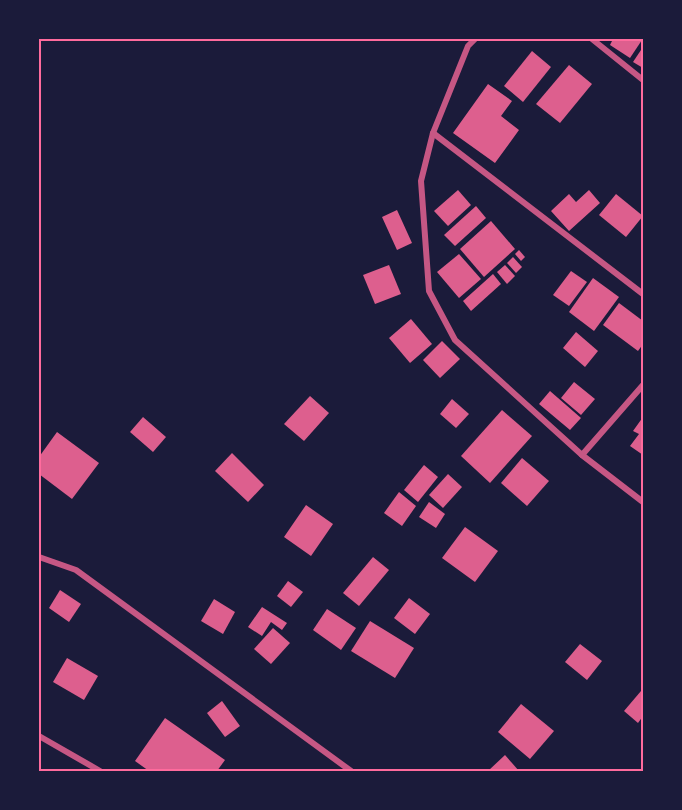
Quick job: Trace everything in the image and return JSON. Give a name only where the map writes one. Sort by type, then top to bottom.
[{"type":"street","points":[[476,39],[468,46],[433,133],[421,181],[429,291],[455,340],[582,455],[643,502]]},
{"type":"street","points":[[591,39],[643,80]]},
{"type":"street","points":[[433,133],[643,294]]},
{"type":"street","points":[[582,455],[643,385]]},
{"type":"street","points":[[39,557],[76,570],[351,771]]},
{"type":"street","points":[[39,736],[100,771]]},
{"type":"building","points":[[613,39],[642,40],[630,58],[610,45]]},
{"type":"building","points":[[643,47],[643,68],[633,62]]},
{"type":"building","points":[[532,51],[551,67],[523,102],[504,86]]},
{"type":"building","points":[[569,65],[592,84],[560,123],[536,104]]},
{"type":"building","points":[[488,84],[512,101],[501,116],[519,130],[495,163],[453,133]]},
{"type":"building","points":[[458,190],[471,205],[448,226],[434,211]]},
{"type":"building","points":[[589,190],[600,203],[569,231],[551,211],[569,194],[576,202]]},
{"type":"building","points":[[616,194],[643,216],[626,237],[599,215]]},
{"type":"building","points":[[476,206],[486,218],[455,246],[444,235]]},
{"type":"building","points":[[397,210],[412,243],[397,250],[382,217]]},
{"type":"building","points":[[491,221],[515,249],[484,277],[460,249]]},
{"type":"building","points":[[519,250],[525,257],[521,261],[515,254]]},
{"type":"building","points":[[459,254],[481,279],[459,298],[437,272]]},
{"type":"building","points":[[513,257],[522,267],[516,273],[507,263]]},
{"type":"building","points":[[389,265],[401,294],[375,304],[363,275]]},
{"type":"building","points":[[505,265],[515,276],[507,284],[497,272]]},
{"type":"building","points":[[571,271],[587,282],[569,306],[553,295]]},
{"type":"building","points":[[493,274],[501,284],[471,311],[463,301]]},
{"type":"building","points":[[593,278],[619,297],[594,331],[569,312]]},
{"type":"building","points":[[619,303],[643,321],[643,344],[638,351],[603,325]]},
{"type":"building","points":[[411,319],[432,344],[410,363],[389,338]]},
{"type":"building","points":[[576,332],[598,351],[585,367],[563,348]]},
{"type":"building","points":[[442,341],[460,359],[440,378],[423,360]]},
{"type":"building","points":[[574,382],[595,399],[581,415],[561,398]]},
{"type":"building","points":[[550,391],[581,418],[570,430],[539,404]]},
{"type":"building","points":[[310,396],[329,413],[304,441],[284,424]]},
{"type":"building","points":[[452,399],[469,414],[456,428],[440,414]]},
{"type":"building","points":[[502,410],[532,436],[490,483],[461,456]]},
{"type":"building","points":[[143,417],[166,437],[153,452],[130,432]]},
{"type":"building","points":[[643,417],[643,455],[630,446],[639,434],[633,431]]},
{"type":"building","points":[[57,432],[99,463],[72,499],[39,474],[39,457]]},
{"type":"building","points":[[232,453],[264,485],[248,502],[215,471]]},
{"type":"building","points":[[522,458],[549,481],[527,506],[501,483]]},
{"type":"building","points":[[424,465],[438,477],[418,502],[404,490]]},
{"type":"building","points":[[448,474],[462,487],[443,508],[429,495]]},
{"type":"building","points":[[399,492],[416,506],[402,526],[384,513]]},
{"type":"building","points":[[429,502],[445,514],[436,528],[419,517]]},
{"type":"building","points":[[306,505],[333,524],[311,556],[284,537]]},
{"type":"building","points":[[465,527],[498,551],[475,582],[442,558]]},
{"type":"building","points":[[373,557],[389,570],[359,606],[343,593]]},
{"type":"building","points":[[288,581],[303,592],[291,607],[277,596]]},
{"type":"building","points":[[60,590],[81,604],[69,622],[49,608]]},
{"type":"building","points":[[409,598],[430,614],[415,634],[394,618]]},
{"type":"building","points":[[214,599],[235,612],[223,634],[201,621]]},
{"type":"building","points":[[262,607],[287,623],[282,630],[271,622],[262,636],[248,627]]},
{"type":"building","points":[[327,609],[356,628],[341,650],[313,630]]},
{"type":"building","points":[[370,621],[414,648],[395,678],[351,651]]},
{"type":"building","points":[[273,628],[290,643],[271,664],[254,649]]},
{"type":"building","points":[[580,644],[602,661],[587,680],[565,662]]},
{"type":"building","points":[[67,658],[98,676],[84,700],[53,682]]},
{"type":"building","points":[[641,691],[643,716],[638,723],[624,711]]},
{"type":"building","points":[[222,701],[240,726],[225,737],[207,713]]},
{"type":"building","points":[[521,704],[554,731],[530,759],[498,732]]},
{"type":"building","points":[[165,718],[225,760],[217,771],[149,771],[135,761]]},
{"type":"building","points":[[505,755],[519,771],[488,771]]}]
